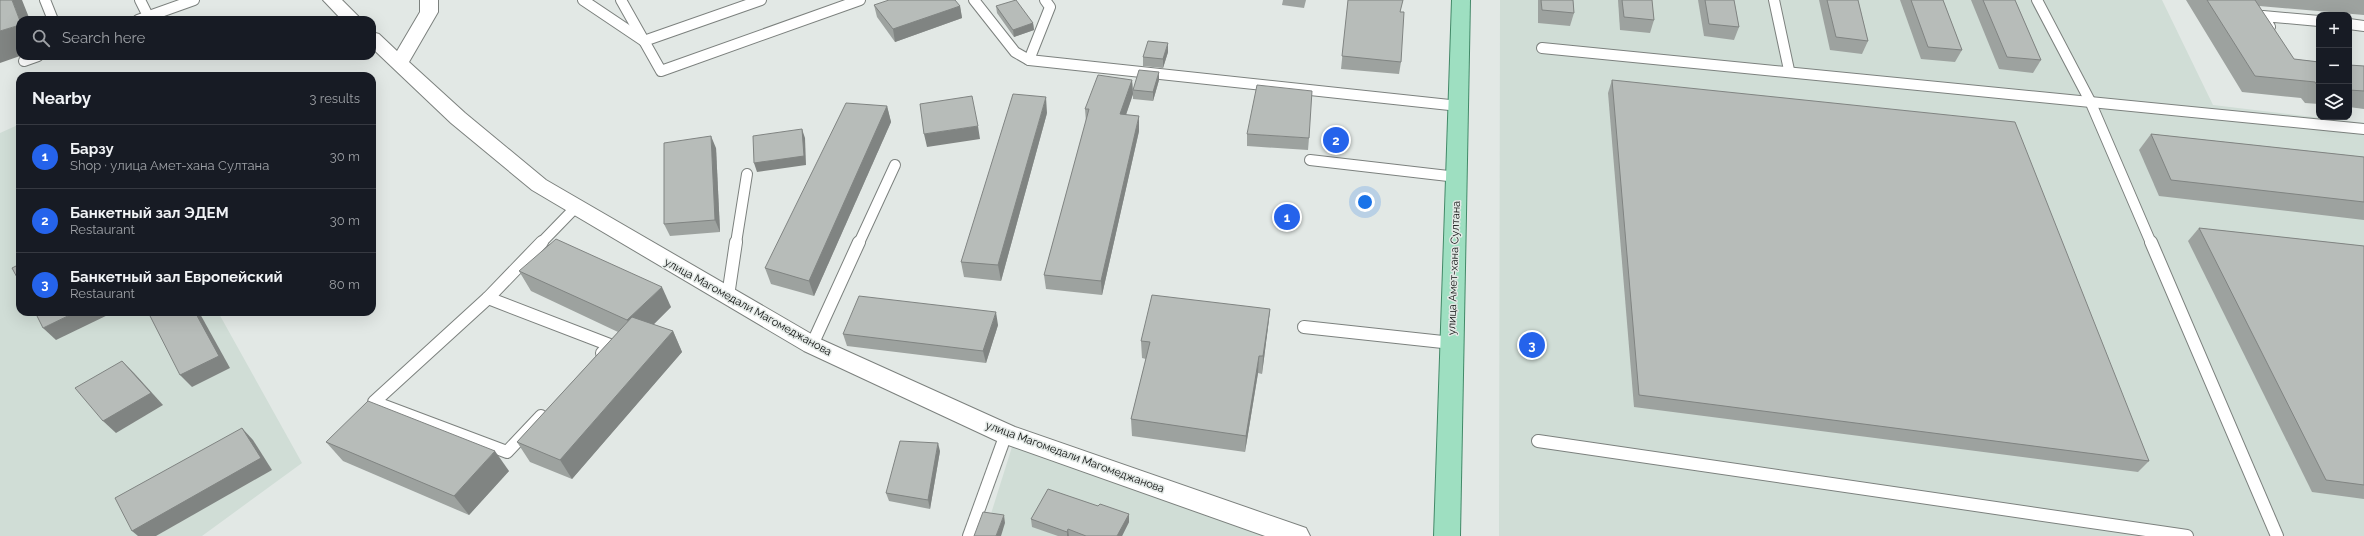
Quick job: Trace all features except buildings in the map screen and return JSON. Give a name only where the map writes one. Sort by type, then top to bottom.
[{"type":"main road","name":"улица Амет-хана Султана","points":[[1447,536],[1461,0]]},
{"type":"street","points":[[332,0],[349,16]]},
{"type":"street","points":[[399,64],[429,12],[429,0]]},
{"type":"street","name":"улица Магомедали Магомеджановa","points":[[376,42],[458,118],[539,185],[575,208],[812,345],[1006,434],[1292,536]]},
{"type":"lane","points":[[45,0],[51,16]]},
{"type":"lane","points":[[140,0],[148,16],[194,0]]},
{"type":"lane","points":[[583,0],[644,41]]},
{"type":"lane","points":[[621,0],[661,71],[860,0]]},
{"type":"lane","points":[[644,41],[744,3],[761,0]]},
{"type":"lane","points":[[974,0],[1015,52],[1029,60],[1459,106]]},
{"type":"lane","points":[[1029,60],[1050,7],[1045,0]]},
{"type":"lane","points":[[1774,0],[1789,70]]},
{"type":"lane","points":[[2037,0],[2090,101],[2277,536]]},
{"type":"lane","points":[[2275,34],[2263,16],[2316,21]]},
{"type":"lane","points":[[2352,24],[2364,26]]},
{"type":"lane","points":[[1542,48],[1789,70],[2364,129]]},
{"type":"lane","points":[[1310,160],[1457,177]]},
{"type":"lane","points":[[812,345],[895,165]]},
{"type":"lane","points":[[728,296],[747,174]]},
{"type":"lane","points":[[550,407],[507,452],[374,402],[488,298],[575,208]]},
{"type":"lane","points":[[488,298],[610,345],[594,362]]},
{"type":"lane","points":[[1304,327],[1452,343]]},
{"type":"lane","points":[[969,536],[1006,434]]},
{"type":"lane","points":[[1538,441],[2187,536]]},
{"type":"shaded area","points":[[1500,0],[2162,0],[2213,105],[2316,117],[2316,120],[2339,120],[2364,123],[2364,536],[1499,536]]},
{"type":"shaded area","points":[[16,126],[16,316],[220,316],[302,463],[202,536],[0,536],[0,133]]},
{"type":"shaded area","points":[[1017,431],[1278,536],[984,536]]},
{"type":"place","name":"Банкетный зал ЭДЕМ","points":[[1336,140]]},
{"type":"place","name":"Барзу","points":[[1287,217]]},
{"type":"place","name":"Банкетный зал Европейский","points":[[1532,345]]}]
